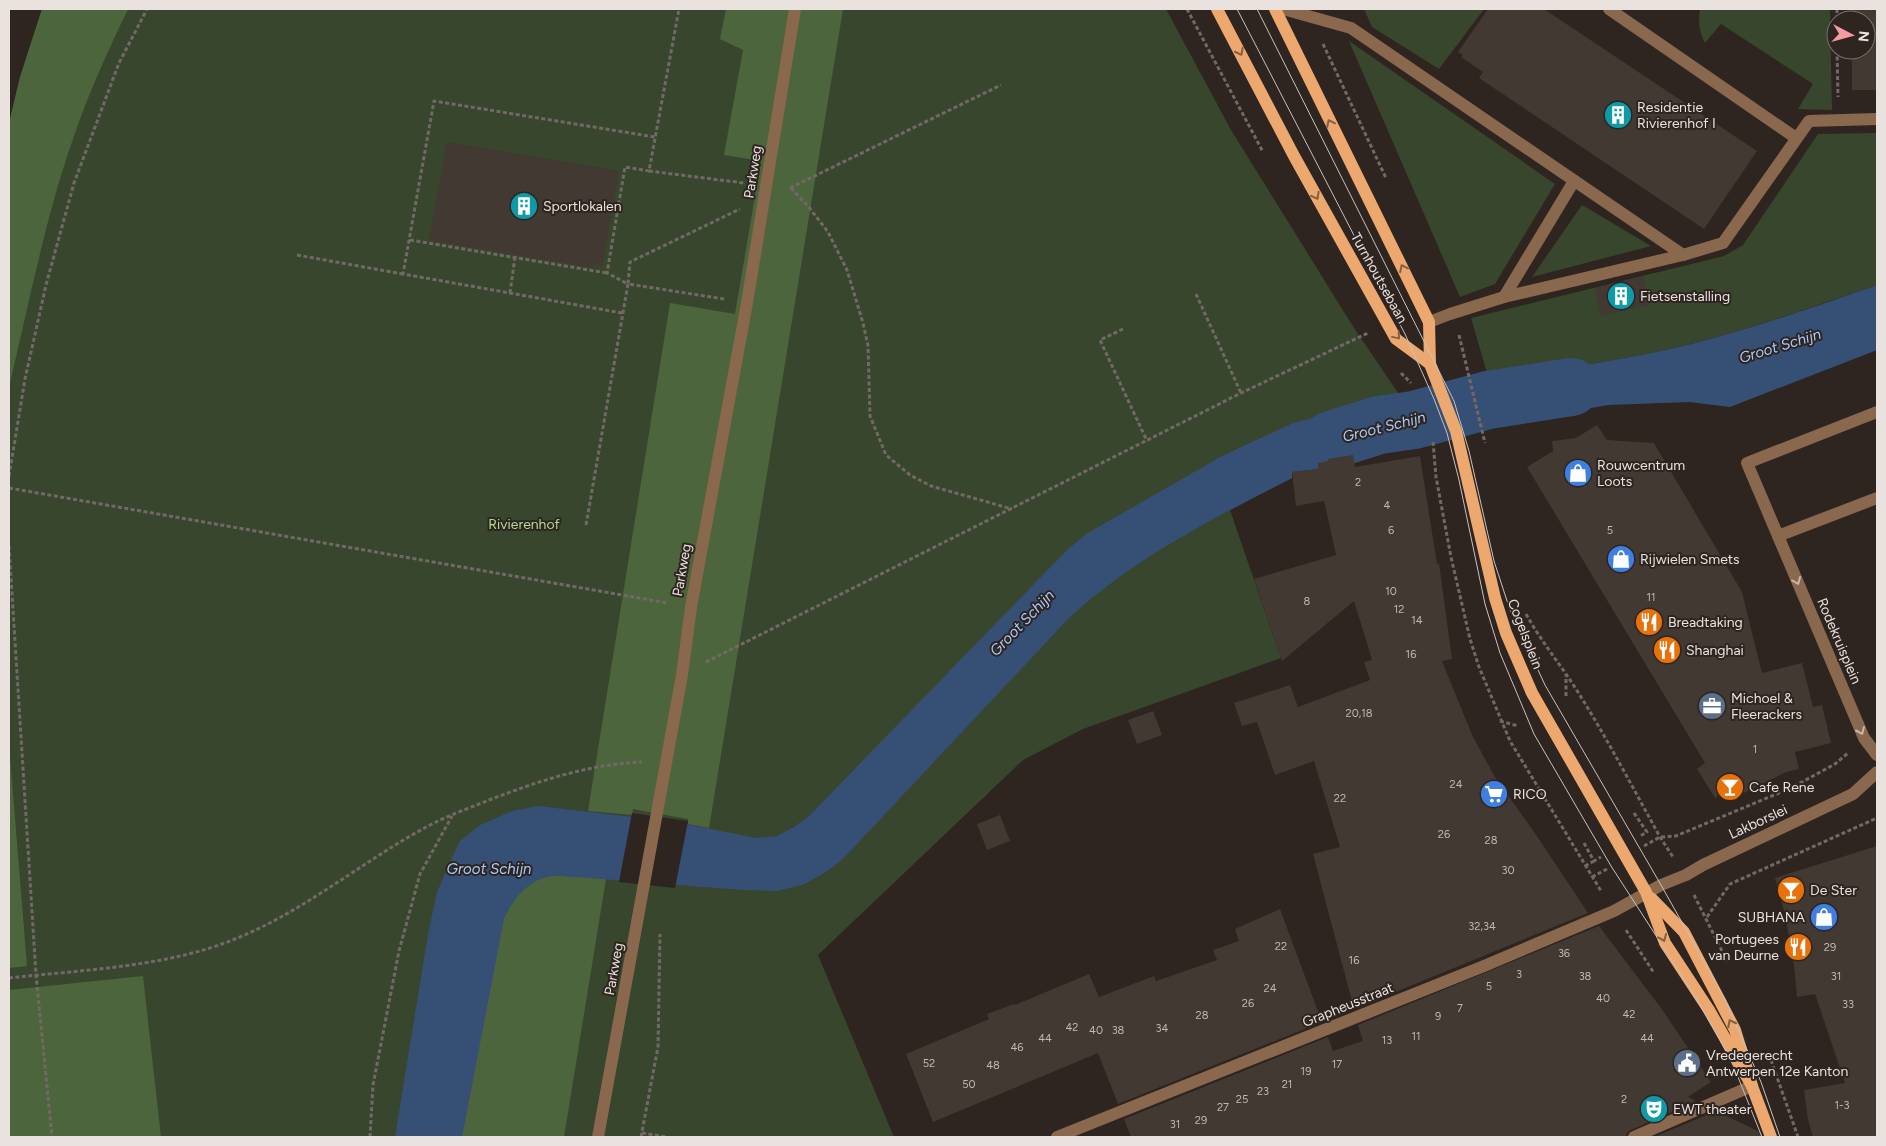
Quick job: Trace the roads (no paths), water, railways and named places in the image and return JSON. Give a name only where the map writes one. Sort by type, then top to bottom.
[{"type":"main road","name":"Turnhoutsebaan","points":[[1218,9],[1298,164],[1396,339],[1430,364]]},
{"type":"main road","name":"Turnhoutsebaan","points":[[1275,9],[1429,322],[1430,364]]},
{"type":"main road","name":"Cogelsplein","points":[[1430,364],[1456,431],[1495,598],[1506,633],[1532,693],[1646,892],[1665,943],[1708,1010],[1752,1086]]},
{"type":"main road","name":"Cogelsplein","points":[[1646,892],[1684,932],[1735,1030],[1752,1086]]},
{"type":"main road","points":[[1752,1086],[1771,1137]]},
{"type":"street","name":"Parkweg","points":[[598,1137],[682,675],[691,607],[747,303],[795,9]]},
{"type":"street","points":[[1283,9],[1351,28],[1683,255]]},
{"type":"street","points":[[1608,9],[1624,13],[1796,138]]},
{"type":"street","points":[[1429,322],[1504,297],[1683,255],[1723,243],[1809,121],[1877,119]]},
{"type":"street","points":[[1504,297],[1574,181]]},
{"type":"street","name":"Rodekruisplein","points":[[1877,412],[1747,463],[1864,738],[1877,755]]},
{"type":"street","points":[[1778,536],[1877,498]]},
{"type":"street","name":"Lakborslei","points":[[1646,892],[1686,875],[1703,865],[1853,794],[1877,772]]},
{"type":"street","name":"Grapheusstraat","points":[[1057,1137],[1380,1009],[1614,910],[1646,892]]},
{"type":"street","points":[[1634,1137],[1752,1086]]},
{"type":"water","name":"Groot Schijn","points":[[1877,285],[1877,350],[1730,407],[1689,402],[1609,405],[1499,423],[1489,380],[1618,359],[1695,343],[1764,323]]},
{"type":"water","name":"Groot Schijn","points":[[1405,403],[1415,442],[1338,456],[1328,459],[1318,469],[1292,472],[1292,478],[1176,540],[1120,576],[1094,596],[1069,618],[842,860],[823,874],[802,885],[777,891],[557,876],[543,878],[528,886],[512,904],[504,919],[462,1137],[395,1137],[428,934],[437,892],[459,842],[480,825],[512,811],[538,806],[676,822],[756,838],[777,836],[809,816],[1067,550],[1086,534],[1222,456],[1293,423],[1339,412]]},
{"type":"waterway","name":"Groot Schijn","points":[[1331,440],[1379,425],[1414,420],[1488,400],[1571,387]]},
{"type":"tram line","points":[[1237,9],[1405,334],[1434,399],[1447,433],[1459,480],[1485,604],[1500,653],[1534,734],[1611,866],[1693,993],[1719,1038],[1734,1067],[1762,1137]]},
{"type":"tram line","points":[[1257,9],[1454,401],[1469,451],[1494,561],[1510,610],[1545,685],[1725,999],[1761,1082],[1780,1137]]},
{"type":"place","name":"Residentie Rivierenhof I","points":[[1618,115]]},
{"type":"place","name":"Sportlokalen","points":[[524,206]]},
{"type":"place","name":"Fietsenstalling","points":[[1621,296]]},
{"type":"place","name":"Rouwcentrum Loots","points":[[1578,473]]},
{"type":"place","name":"Rijwielen Smets","points":[[1621,559]]},
{"type":"place","name":"Breadtaking","points":[[1649,622]]},
{"type":"place","name":"Shanghai","points":[[1667,650]]},
{"type":"place","name":"Michoel & Fleerackers","points":[[1712,706]]},
{"type":"place","name":"Cafe Rene","points":[[1730,787]]},
{"type":"place","name":"RICO","points":[[1494,794]]},
{"type":"place","name":"De Ster","points":[[1791,890]]},
{"type":"place","name":"SUBHANA","points":[[1824,917]]},
{"type":"place","name":"Portugees van Deurne","points":[[1798,947]]},
{"type":"place","name":"Vredegerecht Antwerpen 12e Kanton","points":[[1687,1063]]},
{"type":"place","name":"EWT theater","points":[[1654,1109]]},
{"type":"park label","name":"Rivierenhof","points":[[524,524]]}]
